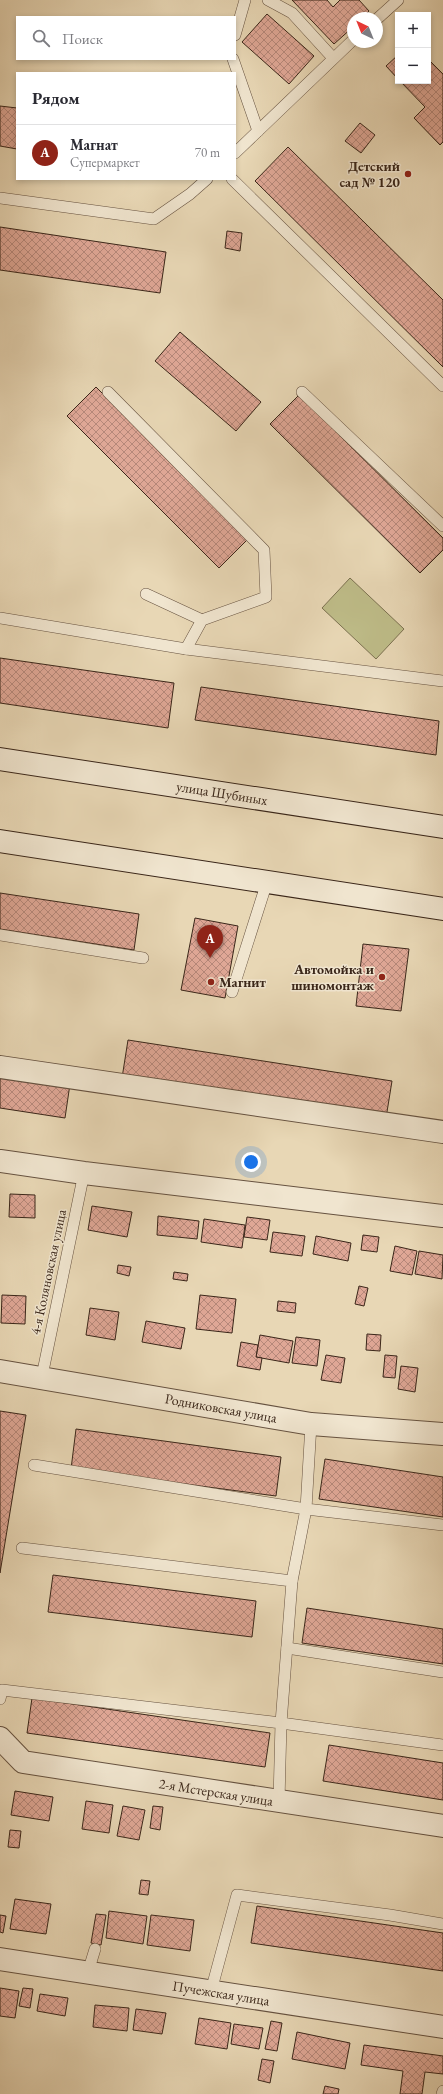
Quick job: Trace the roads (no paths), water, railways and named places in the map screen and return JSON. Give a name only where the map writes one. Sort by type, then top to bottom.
[{"type":"street","name":"улица Шубиных","points":[[0,759],[443,827]]},
{"type":"street","points":[[0,841],[443,909]]},
{"type":"street","points":[[0,1067],[443,1132]]},
{"type":"street","points":[[0,1161],[84,1173],[443,1216]]},
{"type":"street","name":"Родниковская улица","points":[[0,1371],[42,1376],[311,1424],[443,1434]]},
{"type":"street","name":"2-я Мстерская улица","points":[[0,1738],[23,1762],[443,1826]]},
{"type":"street","name":"Пучежская улица","points":[[0,1959],[443,2027]]},
{"type":"lane","points":[[236,32],[245,0]]},
{"type":"lane","points":[[268,0],[292,13],[333,58]]},
{"type":"lane","points":[[383,14],[398,0]]},
{"type":"lane","points":[[236,152],[347,45]]},
{"type":"lane","points":[[233,60],[258,131]]},
{"type":"lane","points":[[0,198],[154,220],[190,194],[206,180]]},
{"type":"lane","points":[[233,180],[443,386]]},
{"type":"lane","points":[[108,392],[264,550],[266,597],[202,620],[186,648]]},
{"type":"lane","points":[[302,392],[443,526]]},
{"type":"lane","points":[[146,594],[202,620]]},
{"type":"lane","points":[[0,618],[186,648],[443,681]]},
{"type":"lane","points":[[232,992],[267,882]]},
{"type":"lane","points":[[0,934],[143,958]]},
{"type":"lane","name":"4-я Коляновская улица","points":[[42,1376],[84,1173]]},
{"type":"lane","points":[[279,1801],[281,1723],[292,1581],[306,1509],[311,1424]]},
{"type":"lane","points":[[34,1465],[306,1509],[443,1525]]},
{"type":"lane","points":[[22,1548],[292,1581]]},
{"type":"lane","points":[[287,1648],[443,1672]]},
{"type":"lane","points":[[1,1694],[281,1723],[443,1745]]},
{"type":"lane","points":[[211,1991],[237,1894],[390,1915],[443,1924]]},
{"type":"lane","points":[[88,1972],[95,1949]]},
{"type":"place","name":"Детский сад № 120","points":[[408,174]]},
{"type":"place","name":"Магнат","points":[[210,958]]},
{"type":"place","name":"Автомойка и шиномонтаж","points":[[382,977]]},
{"type":"place","name":"Магнит","points":[[211,982]]}]
